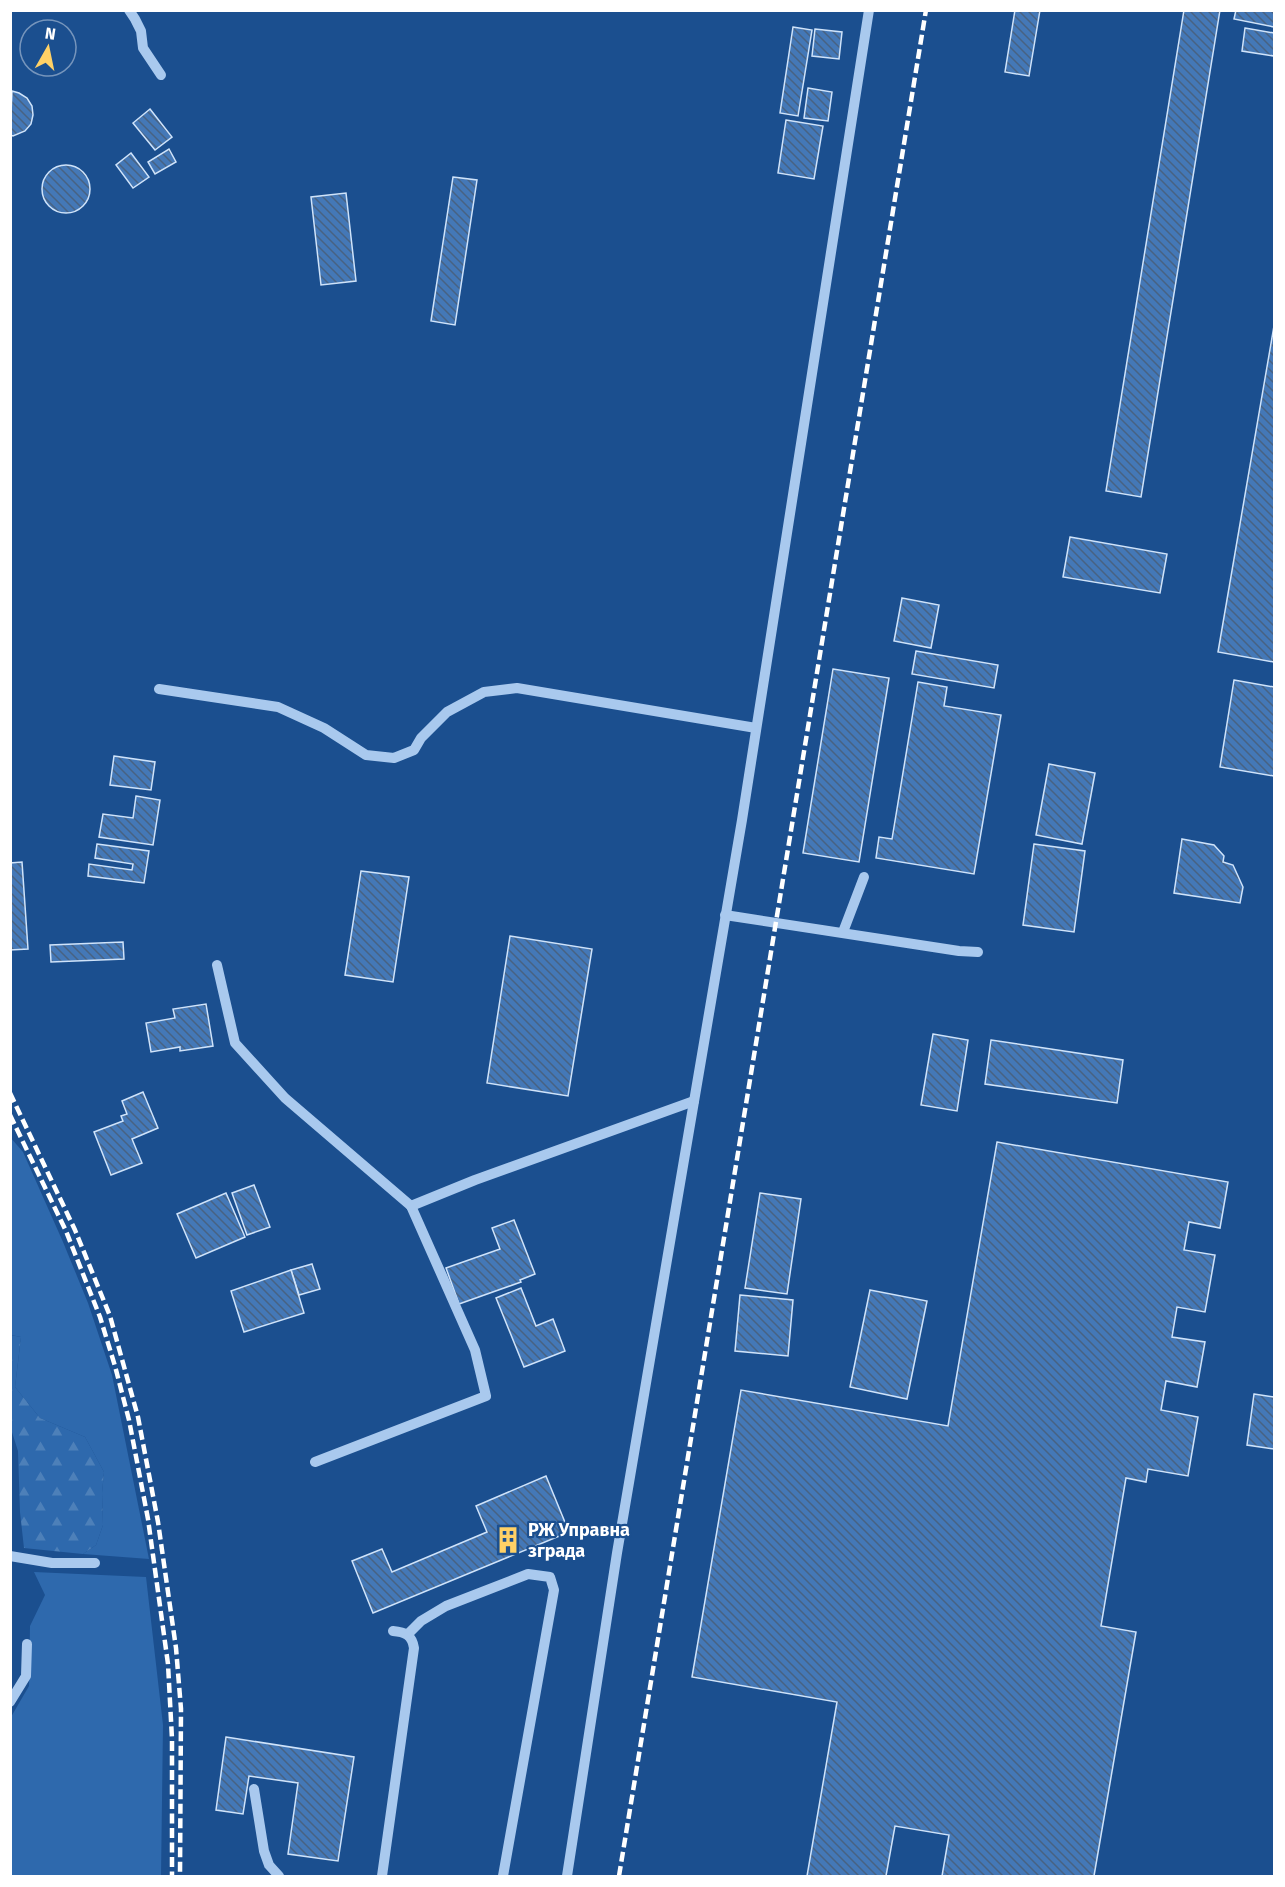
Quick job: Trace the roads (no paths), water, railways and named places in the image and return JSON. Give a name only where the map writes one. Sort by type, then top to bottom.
[{"type":"street","points":[[129,10],[141,31],[143,48],[161,75]]},
{"type":"street","points":[[567,1876],[617,1552],[756,728],[869,10]]},
{"type":"street","points":[[159,689],[278,707],[324,728],[366,755],[394,758],[414,750],[421,738],[447,712],[484,692],[517,688],[756,728]]},
{"type":"street","points":[[843,932],[864,877]]},
{"type":"street","points":[[725,915],[978,952]]},
{"type":"street","points":[[217,965],[236,1043],[285,1098],[411,1206],[475,1350],[486,1396],[315,1462]]},
{"type":"street","points":[[411,1206],[485,1176],[694,1101]]},
{"type":"street","points":[[10,1556],[52,1563],[95,1563]]},
{"type":"street","points":[[408,1634],[421,1621],[446,1606],[528,1574],[549,1577],[554,1590],[504,1876]]},
{"type":"street","points":[[381,1876],[414,1648],[408,1634],[393,1630]]},
{"type":"street","points":[[10,1702],[26,1676],[27,1644]]},
{"type":"street","points":[[254,1789],[264,1851],[269,1865],[279,1876]]},
{"type":"railway","points":[[619,1876],[926,10]]},
{"type":"railway","points":[[10,1093],[75,1230],[110,1316],[138,1417],[158,1522],[176,1648],[181,1709],[180,1876]]},
{"type":"railway","points":[[10,1115],[66,1231],[100,1317],[129,1420],[148,1519],[168,1664],[172,1739],[172,1876]]},
{"type":"place","name":"РЖ Управна зграда","points":[[508,1540]]}]
